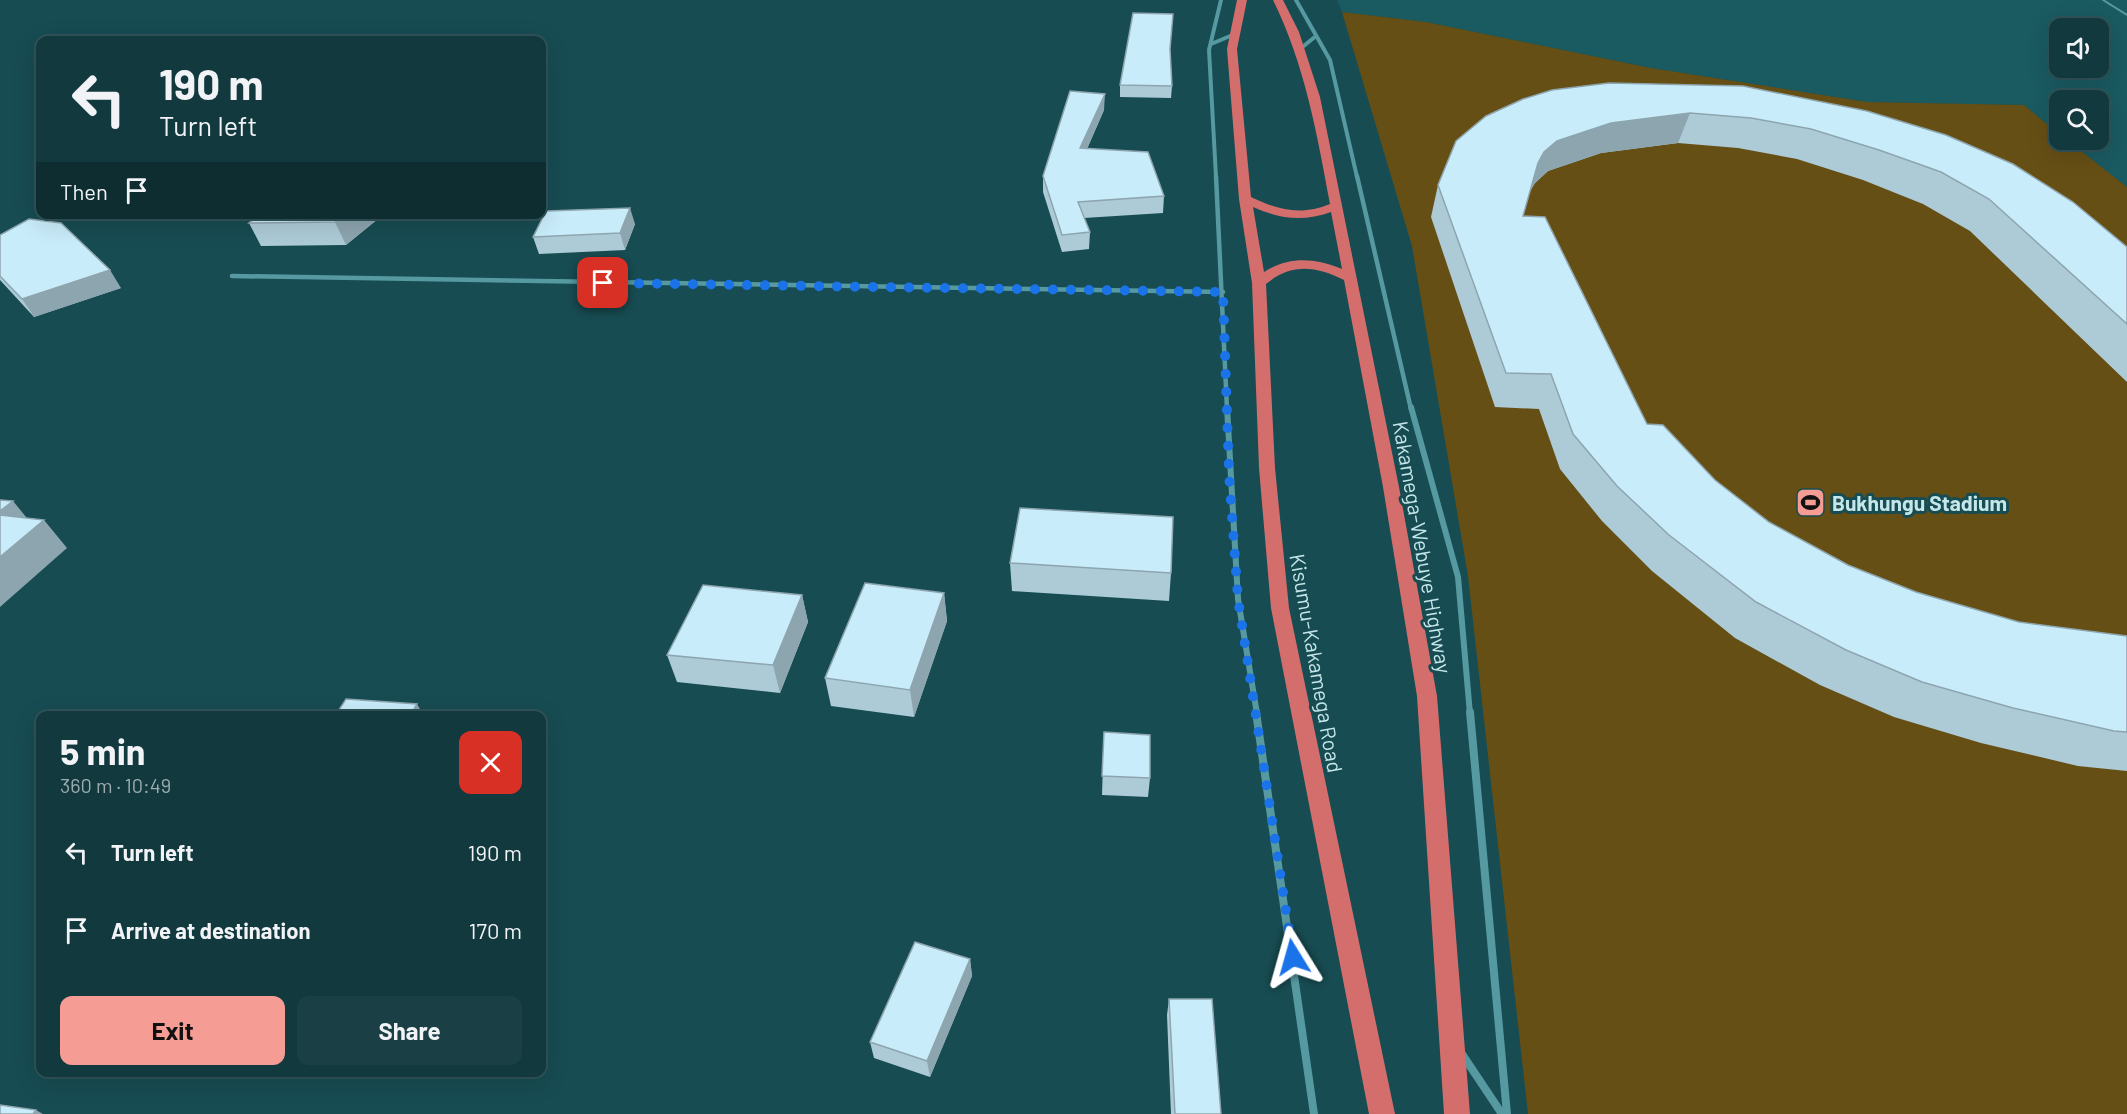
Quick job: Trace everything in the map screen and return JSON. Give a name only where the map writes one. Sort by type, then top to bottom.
[{"type":"highway","name":"Kisumu-Kakamega Road","points":[[1242,0],[1232,49],[1245,198],[1259,283],[1267,468],[1280,608],[1382,1114]]},
{"type":"highway","name":"Kakamega-Webuye Highway","points":[[1278,0],[1300,48],[1315,97],[1391,487],[1427,696],[1457,1114]]},
{"type":"highway","points":[[1245,198],[1266,209],[1292,216],[1308,217],[1338,206]]},
{"type":"highway","points":[[1259,283],[1276,269],[1296,262],[1315,263],[1350,278]]},
{"type":"street","points":[[1221,0],[1211,44],[1229,474],[1238,599],[1274,822],[1314,1114]]},
{"type":"street","points":[[1296,0],[1330,60],[1416,429],[1458,577],[1504,1114]]},
{"type":"street","points":[[1211,44],[1236,33]]},
{"type":"street","points":[[1300,48],[1316,36]]},
{"type":"street","points":[[232,276],[1223,292]]},
{"type":"street","points":[[1450,1036],[1504,1114]]},
{"type":"lane","points":[[2103,0],[2127,15]]},
{"type":"shaded area","points":[[1337,0],[2127,0],[2127,187],[2080,150],[2109,150],[2109,90],[2049,90],[2049,126],[2024,105],[1867,102],[1651,68],[1426,22],[1342,12]]},
{"type":"shaded area","name":"Bukhungu Stadium","points":[[1342,12],[1426,22],[1651,68],[1867,102],[2024,105],[2049,126],[2049,150],[2080,150],[2127,187],[2127,1114],[1528,1114],[1468,576],[1412,246]]},
{"type":"building","points":[[1133,13],[1173,14],[1170,49],[1172,86],[1120,85]]},
{"type":"building","points":[[1609,83],[1743,86],[1867,111],[1946,135],[2013,164],[2073,202],[2127,247],[2127,324],[1989,199],[1941,172],[1811,129],[1751,118],[1690,113],[1611,123],[1557,141],[1544,152],[1538,163],[1523,216],[1545,217],[1647,424],[1663,425],[1715,480],[1769,522],[1848,565],[1916,592],[2019,622],[2127,636],[2127,732],[2013,708],[1922,682],[1846,650],[1756,602],[1669,535],[1617,486],[1573,434],[1551,374],[1506,373],[1438,185],[1456,141],[1486,116],[1523,99],[1552,90]]},
{"type":"building","points":[[1070,91],[1105,94],[1080,148],[1148,152],[1164,196],[1078,202],[1090,232],[1062,235],[1043,176]]},
{"type":"building","points":[[630,208],[620,233],[533,237],[542,219],[546,219],[546,211]]},
{"type":"building","points":[[29,219],[61,223],[110,270],[22,299],[0,276],[0,235]]},
{"type":"building","points":[[253,219],[339,219],[335,222],[249,223]]},
{"type":"building","points":[[0,500],[13,501],[0,511]]},
{"type":"building","points":[[1020,508],[1173,517],[1171,573],[1010,563]]},
{"type":"building","points":[[0,515],[44,520],[0,557]]},
{"type":"building","points":[[865,583],[944,593],[910,690],[825,678]]},
{"type":"building","points":[[703,585],[802,595],[773,665],[667,655]]},
{"type":"building","points":[[346,699],[417,704],[413,711],[338,711]]},
{"type":"building","points":[[1104,732],[1150,735],[1150,778],[1102,776]]},
{"type":"building","points":[[915,942],[970,959],[927,1061],[870,1042]]},
{"type":"building","points":[[1169,999],[1212,999],[1221,1114],[1175,1114]]},
{"type":"building","points":[[0,1105],[36,1110],[33,1114],[0,1114]]},
{"type":"place","name":"Bukhungu Stadium","points":[[1811,502]]},
{"type":"route","points":[[603,283],[1223,292],[1229,474],[1238,599],[1293,957]]}]
